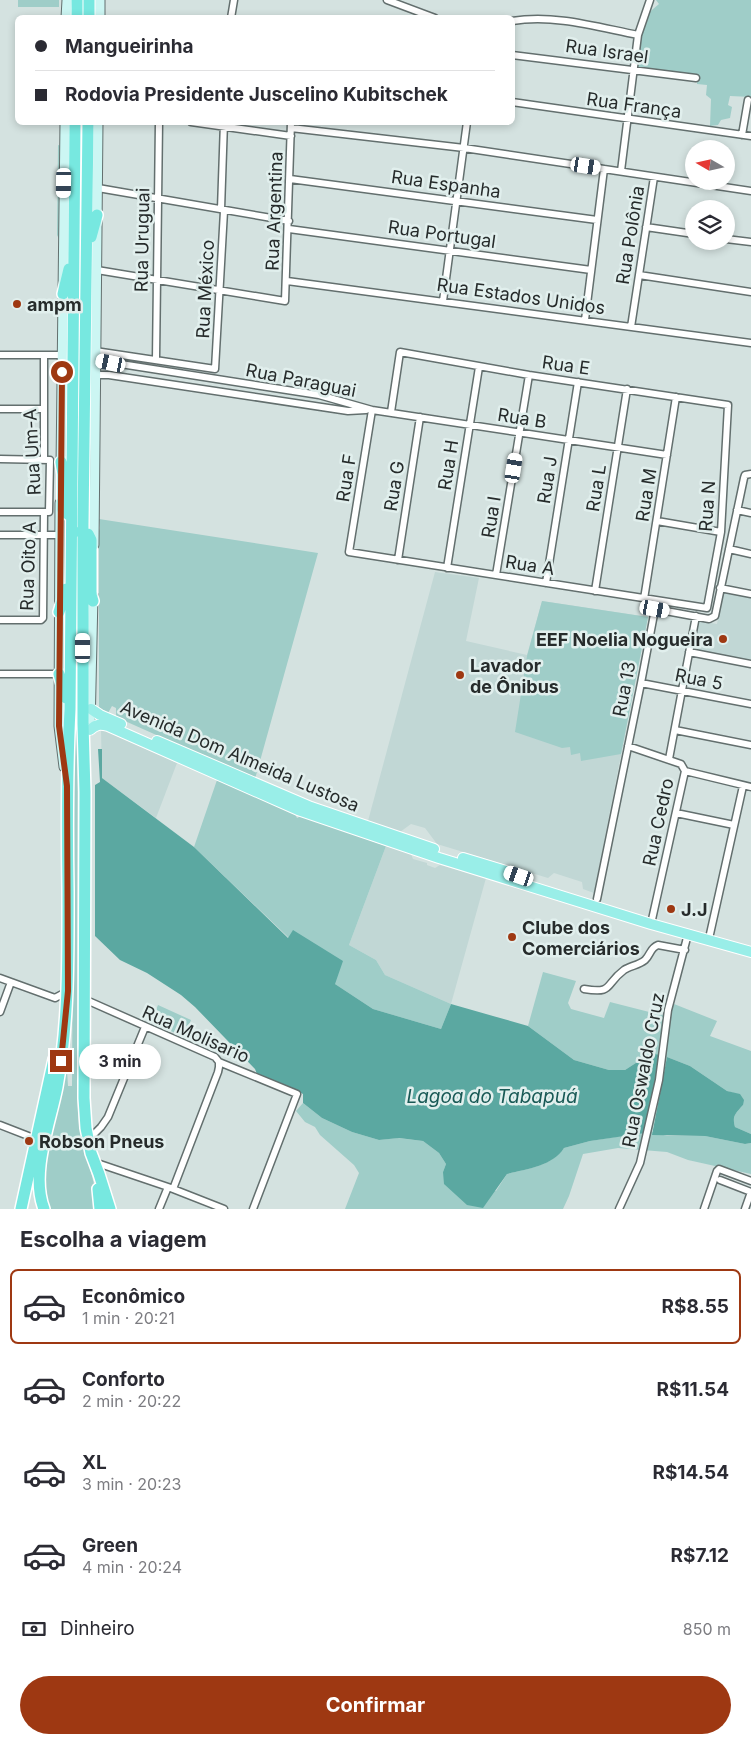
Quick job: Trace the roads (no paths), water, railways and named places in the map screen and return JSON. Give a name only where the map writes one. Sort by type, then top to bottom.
[{"type":"highway","points":[[76,15],[77,0]]},
{"type":"highway","points":[[89,15],[90,0]]},
{"type":"highway","points":[[44,1209],[40,1195],[38,1174],[61,1061],[68,991],[67,786],[70,709],[70,573],[65,534],[70,516],[75,125]]},
{"type":"highway","points":[[88,125],[82,724],[85,792],[84,1098],[88,1140],[94,1164],[110,1209]]},
{"type":"highway","points":[[86,256],[97,214]]},
{"type":"highway","points":[[63,294],[74,250]]},
{"type":"highway","points":[[61,462],[63,510],[70,516],[83,516]]},
{"type":"highway","points":[[65,534],[83,532],[88,534],[91,540],[90,595],[93,601]]},
{"type":"highway","points":[[60,612],[70,573]]},
{"type":"highway","points":[[59,674],[70,709]]},
{"type":"highway","points":[[85,792],[88,778],[90,730]]},
{"type":"highway","points":[[21,1209],[68,991]]},
{"type":"highway","points":[[94,1164],[100,1209]]},
{"type":"main road","points":[[66,15],[67,0]]},
{"type":"main road","points":[[100,0],[100,15]]},
{"type":"main road","points":[[65,125],[61,462],[65,534],[60,612],[59,726],[67,786]]},
{"type":"main road","points":[[90,730],[98,125]]},
{"type":"main road","name":"Avenida Dom Almeida Lustosa","points":[[91,709],[110,723],[298,810],[652,920],[751,946]]},
{"type":"main road","name":"Avenida Dom Almeida Lustosa","points":[[90,730],[100,724],[110,723]]},
{"type":"main road","name":"Avenida Dom Almeida Lustosa","points":[[440,854],[597,900],[688,934],[751,952]]},
{"type":"street","points":[[232,15],[234,0]]},
{"type":"street","points":[[387,0],[428,15]]},
{"type":"street","points":[[621,171],[638,35],[650,0]]},
{"type":"street","points":[[515,20],[553,19],[638,35]]},
{"type":"street","name":"Rua Israel","points":[[515,55],[696,78]]},
{"type":"street","points":[[742,135],[748,100]]},
{"type":"street","name":"Rua França","points":[[515,102],[751,136]]},
{"type":"street","name":"Rua Uruguai","points":[[156,359],[159,125]]},
{"type":"street","points":[[224,125],[291,136]]},
{"type":"street","name":"Rua México","points":[[156,359],[215,369],[223,210],[224,125]]},
{"type":"street","points":[[442,301],[467,125]]},
{"type":"street","points":[[291,126],[464,148],[751,191]]},
{"type":"street","name":"Rua Argentina","points":[[220,291],[285,301],[289,229],[291,126]]},
{"type":"street","points":[[585,320],[604,169]]},
{"type":"street","name":"Rua Polônia","points":[[631,327],[654,177]]},
{"type":"street","name":"Rua Espanha","points":[[290,179],[598,220]]},
{"type":"street","points":[[98,188],[289,221]]},
{"type":"street","points":[[646,227],[685,233]]},
{"type":"street","name":"Rua Portugal","points":[[289,229],[591,270]]},
{"type":"street","points":[[735,239],[751,242]]},
{"type":"street","points":[[97,270],[220,291]]},
{"type":"street","points":[[639,275],[751,292]]},
{"type":"street","name":"Rua Estados Unidos","points":[[287,280],[751,343]]},
{"type":"street","name":"Rua E","points":[[391,412],[400,352],[529,375],[728,405]]},
{"type":"street","points":[[0,355],[62,354]]},
{"type":"street","name":"Rua Um-A","points":[[44,355],[44,460],[50,460],[49,512],[44,512]]},
{"type":"street","points":[[96,355],[156,359]]},
{"type":"street","name":"Rua Paraguai","points":[[96,355],[319,395],[372,410]]},
{"type":"street","name":"Rua H","points":[[447,568],[480,367]]},
{"type":"street","name":"Rua Paraguai","points":[[95,375],[108,375],[348,411],[372,410]]},
{"type":"street","name":"Rua I","points":[[496,575],[529,375]]},
{"type":"street","name":"Rua J","points":[[546,583],[578,382]]},
{"type":"street","name":"Rua L","points":[[595,591],[627,389]]},
{"type":"street","name":"Rua M","points":[[644,599],[676,397]]},
{"type":"street","name":"Rua N","points":[[706,608],[721,532],[728,405]]},
{"type":"street","points":[[0,409],[44,409]]},
{"type":"street","name":"Rua B","points":[[372,410],[667,455]]},
{"type":"street","name":"Rua F","points":[[349,552],[372,410]]},
{"type":"street","name":"Rua G","points":[[398,560],[420,417]]},
{"type":"street","points":[[0,459],[44,460]]},
{"type":"street","points":[[696,616],[713,619],[715,616],[744,478],[749,474]]},
{"type":"street","points":[[737,510],[751,513]]},
{"type":"street","points":[[0,512],[44,512]]},
{"type":"street","name":"Rua Oito A","points":[[0,620],[41,620],[43,616],[44,512]]},
{"type":"street","points":[[657,521],[721,532]]},
{"type":"street","points":[[0,535],[65,534]]},
{"type":"street","points":[[729,549],[751,554]]},
{"type":"street","name":"Rua A","points":[[349,552],[706,608]]},
{"type":"street","points":[[720,588],[751,594]]},
{"type":"street","name":"Rua 13","points":[[597,900],[655,609],[696,616]]},
{"type":"street","name":"Rua Cedro","points":[[652,920],[685,771],[681,764],[669,759],[696,616]]},
{"type":"street","points":[[689,652],[751,664]]},
{"type":"street","points":[[0,674],[59,674]]},
{"type":"street","name":"Rua 5","points":[[641,683],[751,704]]},
{"type":"street","points":[[674,730],[751,745]]},
{"type":"street","points":[[628,746],[669,759]]},
{"type":"street","points":[[685,771],[751,787]]},
{"type":"street","points":[[710,934],[743,786]]},
{"type":"street","points":[[676,813],[734,825]]},
{"type":"street","name":"Rua Oswaldo Cruz","points":[[619,1209],[640,1163],[659,1080],[668,1010],[688,934]]},
{"type":"street","points":[[584,989],[597,991],[607,989],[625,969],[645,959],[654,946],[664,945],[685,950]]},
{"type":"street","points":[[0,978],[55,998],[68,991]]},
{"type":"street","points":[[0,1012],[11,982]]},
{"type":"street","name":"Rua Molisario","points":[[84,999],[215,1057],[219,1062],[297,1094],[253,1209]]},
{"type":"street","points":[[88,1140],[108,1117],[145,1027]]},
{"type":"street","points":[[159,1209],[170,1188],[220,1067],[219,1062]]},
{"type":"street","points":[[0,1125],[36,1139]]},
{"type":"street","points":[[94,1164],[170,1188],[224,1209]]},
{"type":"street","points":[[704,1209],[717,1171],[720,1169],[751,1181]]},
{"type":"street","points":[[720,1180],[751,1192],[745,1209]]},
{"type":"water","name":"Lagoa do Tabapuá","points":[[98,749],[102,749],[102,778],[194,847],[288,938],[293,930],[343,961],[335,984],[373,1009],[441,1029],[451,1004],[528,1026],[574,1060],[609,1070],[625,1070],[653,1054],[662,1055],[645,1133],[590,1141],[564,1148],[546,1163],[507,1174],[483,1208],[467,1205],[444,1184],[443,1172],[446,1164],[439,1153],[423,1141],[399,1138],[379,1140],[352,1132],[322,1118],[303,1103],[303,1094],[293,1088],[257,1074],[255,1069],[181,995],[147,973],[120,960],[95,936],[95,785],[100,782]]},
{"type":"water","points":[[667,1057],[690,1066],[727,1091],[740,1094],[744,1100],[743,1105],[735,1115],[734,1123],[735,1127],[751,1134],[751,1143],[745,1144],[705,1136],[652,1135]]},
{"type":"place","name":"ampm","points":[[17,304]]},
{"type":"place","name":"EEF Noelia Nogueira","points":[[723,639]]},
{"type":"place","name":"Lavador de Ônibus","points":[[460,675]]},
{"type":"place","name":"J.J","points":[[671,909]]},
{"type":"place","name":"Clube dos Comerciários","points":[[512,937]]},
{"type":"place","name":"Robson Pneus","points":[[29,1141]]}]
